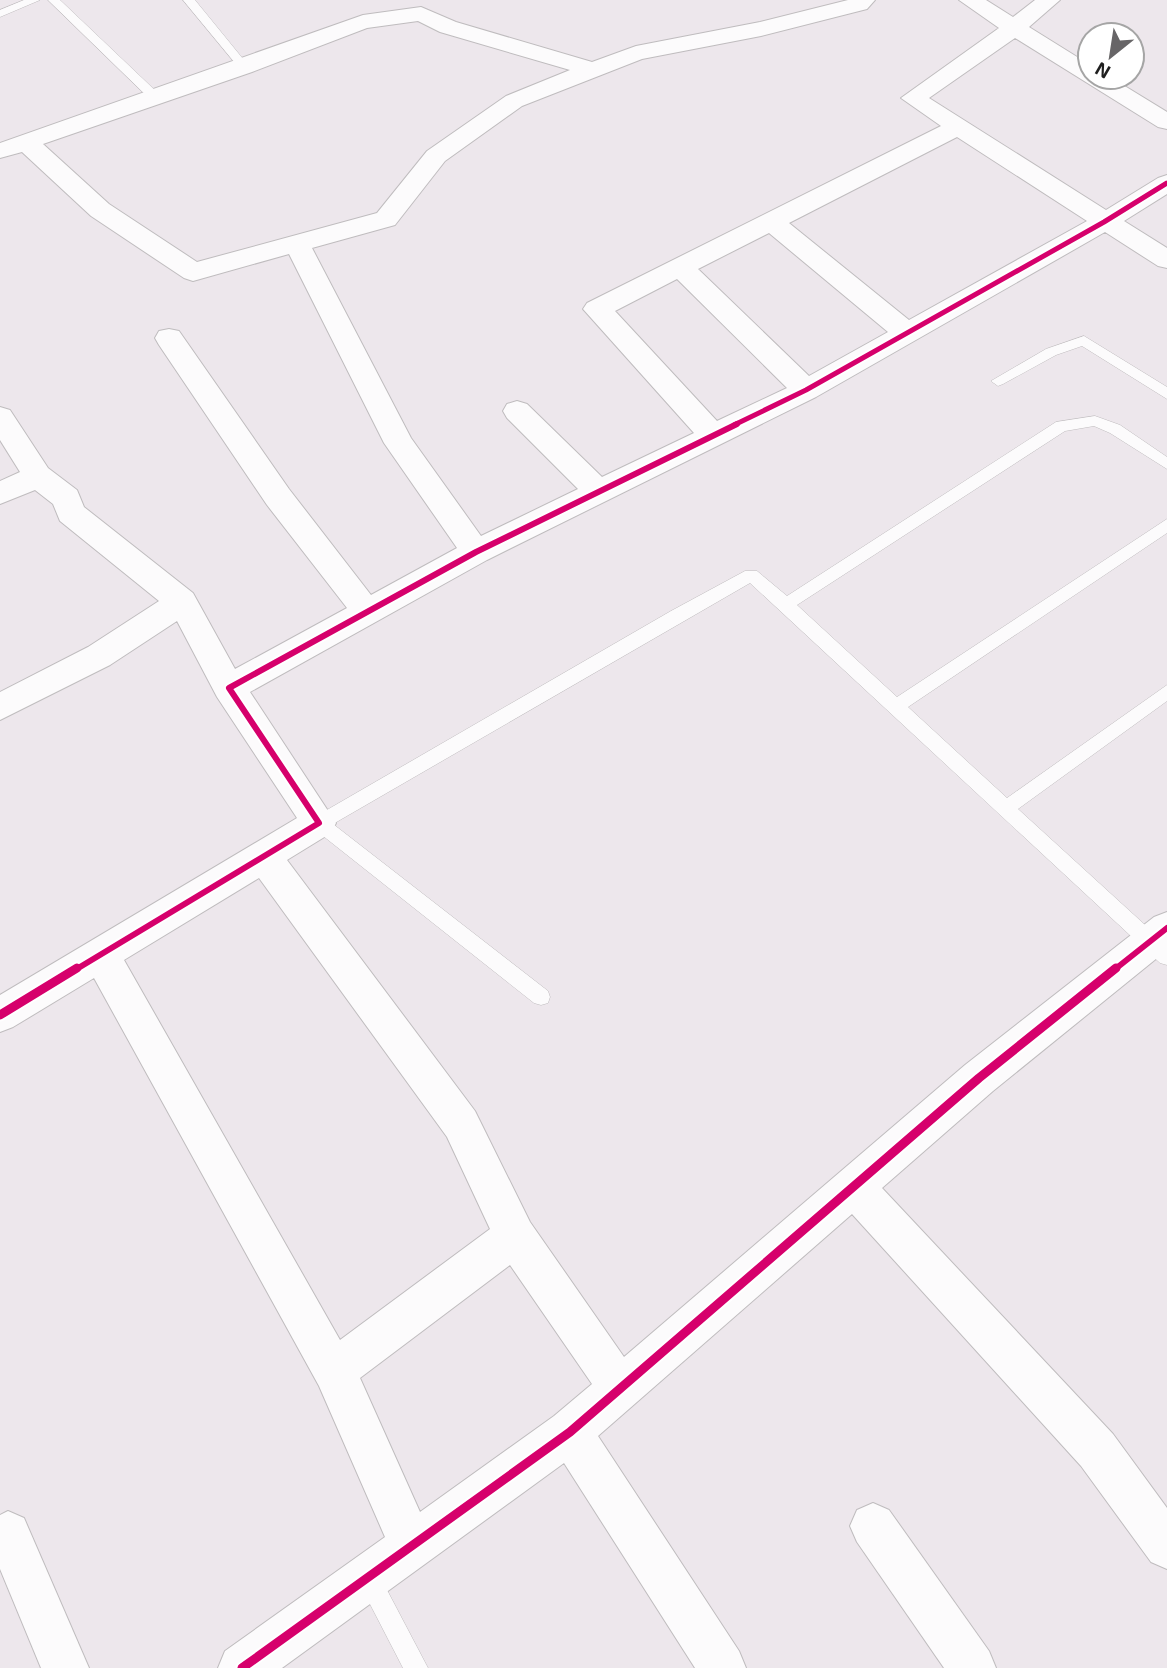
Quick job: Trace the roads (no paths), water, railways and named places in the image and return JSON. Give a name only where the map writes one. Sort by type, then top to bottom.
[{"type":"street","points":[[25,141],[100,210],[193,272],[386,219],[436,156],[514,101],[636,53],[761,29],[859,4],[863,0]]},
{"type":"street","points":[[970,0],[1076,66]]},
{"type":"street","points":[[1049,0],[913,98],[1167,260]]},
{"type":"street","points":[[0,151],[244,67],[363,22],[421,14],[448,27],[594,70]]},
{"type":"street","points":[[1116,91],[1167,122]]},
{"type":"street","points":[[713,436],[597,309],[958,127]]},
{"type":"street","points":[[229,688],[476,552],[806,390],[1104,222],[1167,183]]},
{"type":"street","points":[[771,221],[907,333]]},
{"type":"street","points":[[297,243],[399,443],[476,552]]},
{"type":"street","points":[[680,267],[806,390]]},
{"type":"street","points":[[169,338],[278,497],[367,612]]},
{"type":"street","points":[[517,411],[599,492]]},
{"type":"street","points":[[0,417],[38,476],[66,498],[71,513],[182,602],[229,688],[319,823],[0,1015]]},
{"type":"street","points":[[0,493],[38,476]]},
{"type":"street","points":[[0,707],[99,656],[182,602]]},
{"type":"street","points":[[264,856],[461,1124],[515,1236],[620,1388]]},
{"type":"street","points":[[242,1668],[570,1432],[979,1078],[1161,942]]},
{"type":"street","points":[[100,955],[334,1371],[412,1546]]},
{"type":"street","points":[[854,1187],[1097,1450],[1167,1546]]},
{"type":"street","points":[[334,1371],[515,1236]]},
{"type":"street","points":[[570,1432],[722,1668]]},
{"type":"street","points":[[873,1526],[972,1668]]},
{"type":"street","points":[[8,1535],[65,1668]]},
{"type":"lane","points":[[0,14],[34,0]]},
{"type":"lane","points":[[54,0],[156,98]]},
{"type":"lane","points":[[188,0],[244,67]]},
{"type":"lane","points":[[998,381],[1051,352],[1084,341],[1167,394]]},
{"type":"lane","points":[[786,604],[1061,426],[1095,421],[1115,429],[1167,464]]},
{"type":"lane","points":[[896,706],[1167,525]]},
{"type":"lane","points":[[541,997],[319,823],[751,575],[786,604],[1006,808],[1161,942]]},
{"type":"lane","points":[[1006,808],[1167,692]]},
{"type":"lane","points":[[368,1577],[416,1668]]}]
